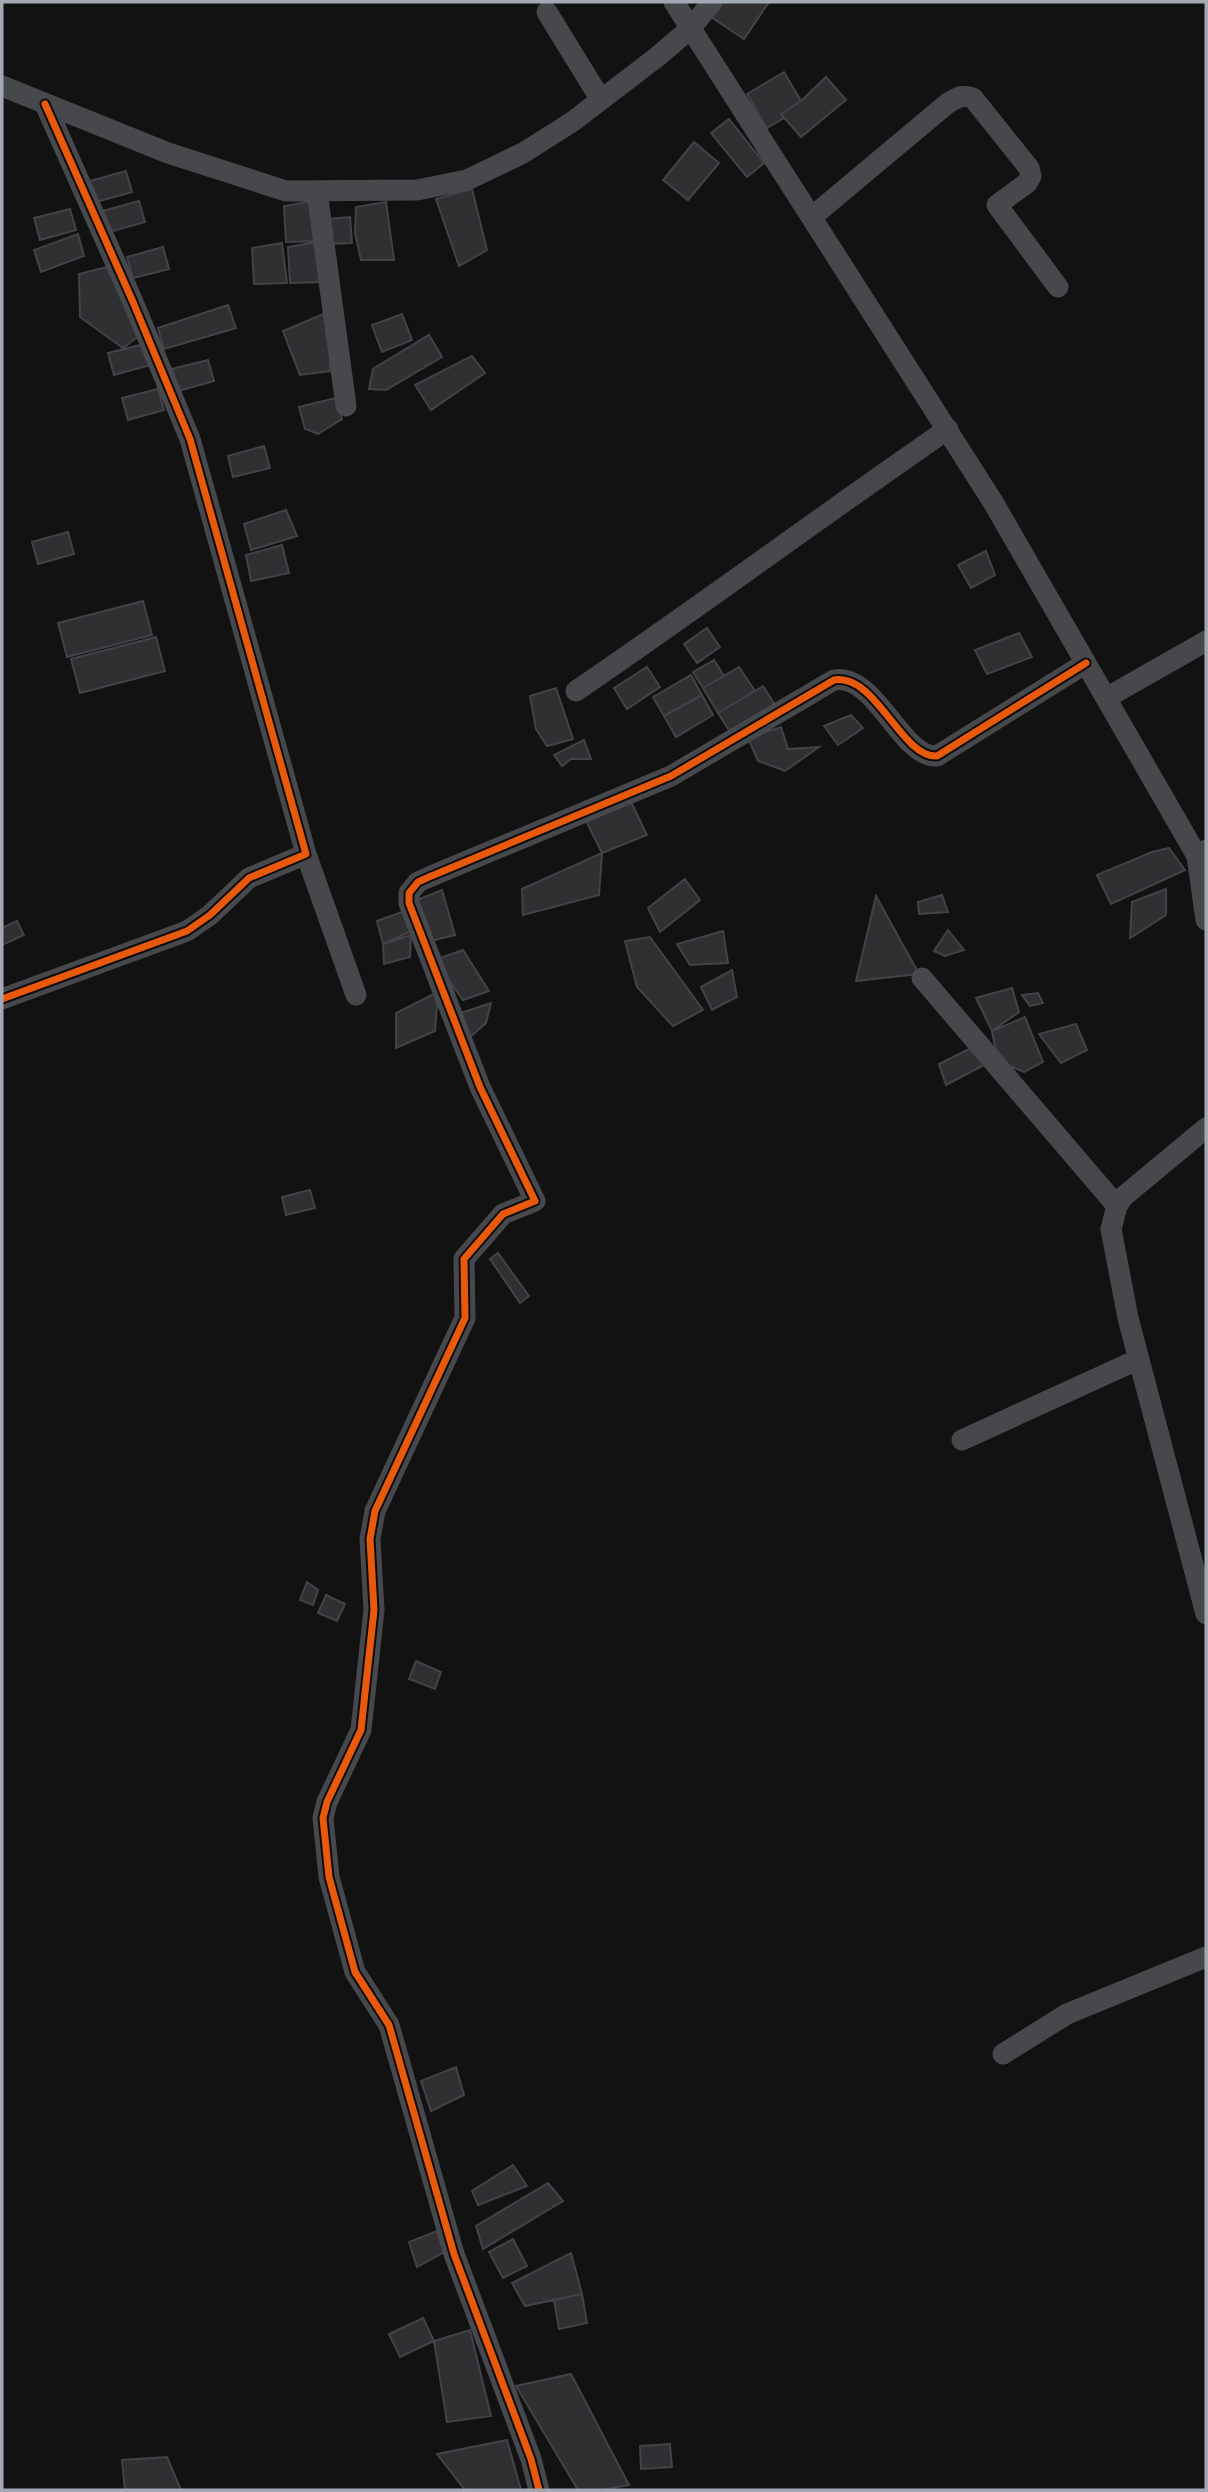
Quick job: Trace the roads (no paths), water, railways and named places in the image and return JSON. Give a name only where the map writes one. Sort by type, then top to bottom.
[{"type":"street","points":[[674,2],[948,429],[1106,698],[1202,853],[1206,920]]},
{"type":"street","points":[[2,86],[168,153],[286,191],[417,190],[463,181],[523,153],[601,100],[691,28],[712,2]]},
{"type":"street","points":[[547,12],[601,100]]},
{"type":"street","points":[[813,216],[948,103],[967,96],[973,98],[1029,168],[1031,176],[1027,183],[997,205],[1058,287]]},
{"type":"street","points":[[45,104],[133,302],[190,439],[306,853],[356,995]]},
{"type":"street","points":[[317,192],[346,406]]},
{"type":"street","points":[[576,691],[730,586],[800,531],[948,429]]},
{"type":"street","points":[[1106,698],[1206,641]]},
{"type":"street","points":[[539,2490],[531,2459],[454,2254],[389,2025],[355,1972],[329,1877],[323,1833],[327,1802],[361,1730],[374,1610],[370,1539],[375,1511],[465,1318],[464,1259],[503,1214],[535,1201],[480,1087],[410,902],[409,893],[418,882],[429,877],[671,776],[834,680],[847,681],[860,688],[922,752],[937,756],[1086,663]]},
{"type":"street","points":[[4,994],[187,931],[210,915],[249,878],[306,853]]},
{"type":"street","points":[[922,978],[1116,1206]]},
{"type":"street","points":[[1206,1128],[1132,1188],[1116,1206],[1112,1237],[1139,1359],[1206,1614]]},
{"type":"street","points":[[962,1440],[1139,1359]]},
{"type":"street","points":[[1003,2054],[1067,2014],[1206,1957]]}]
